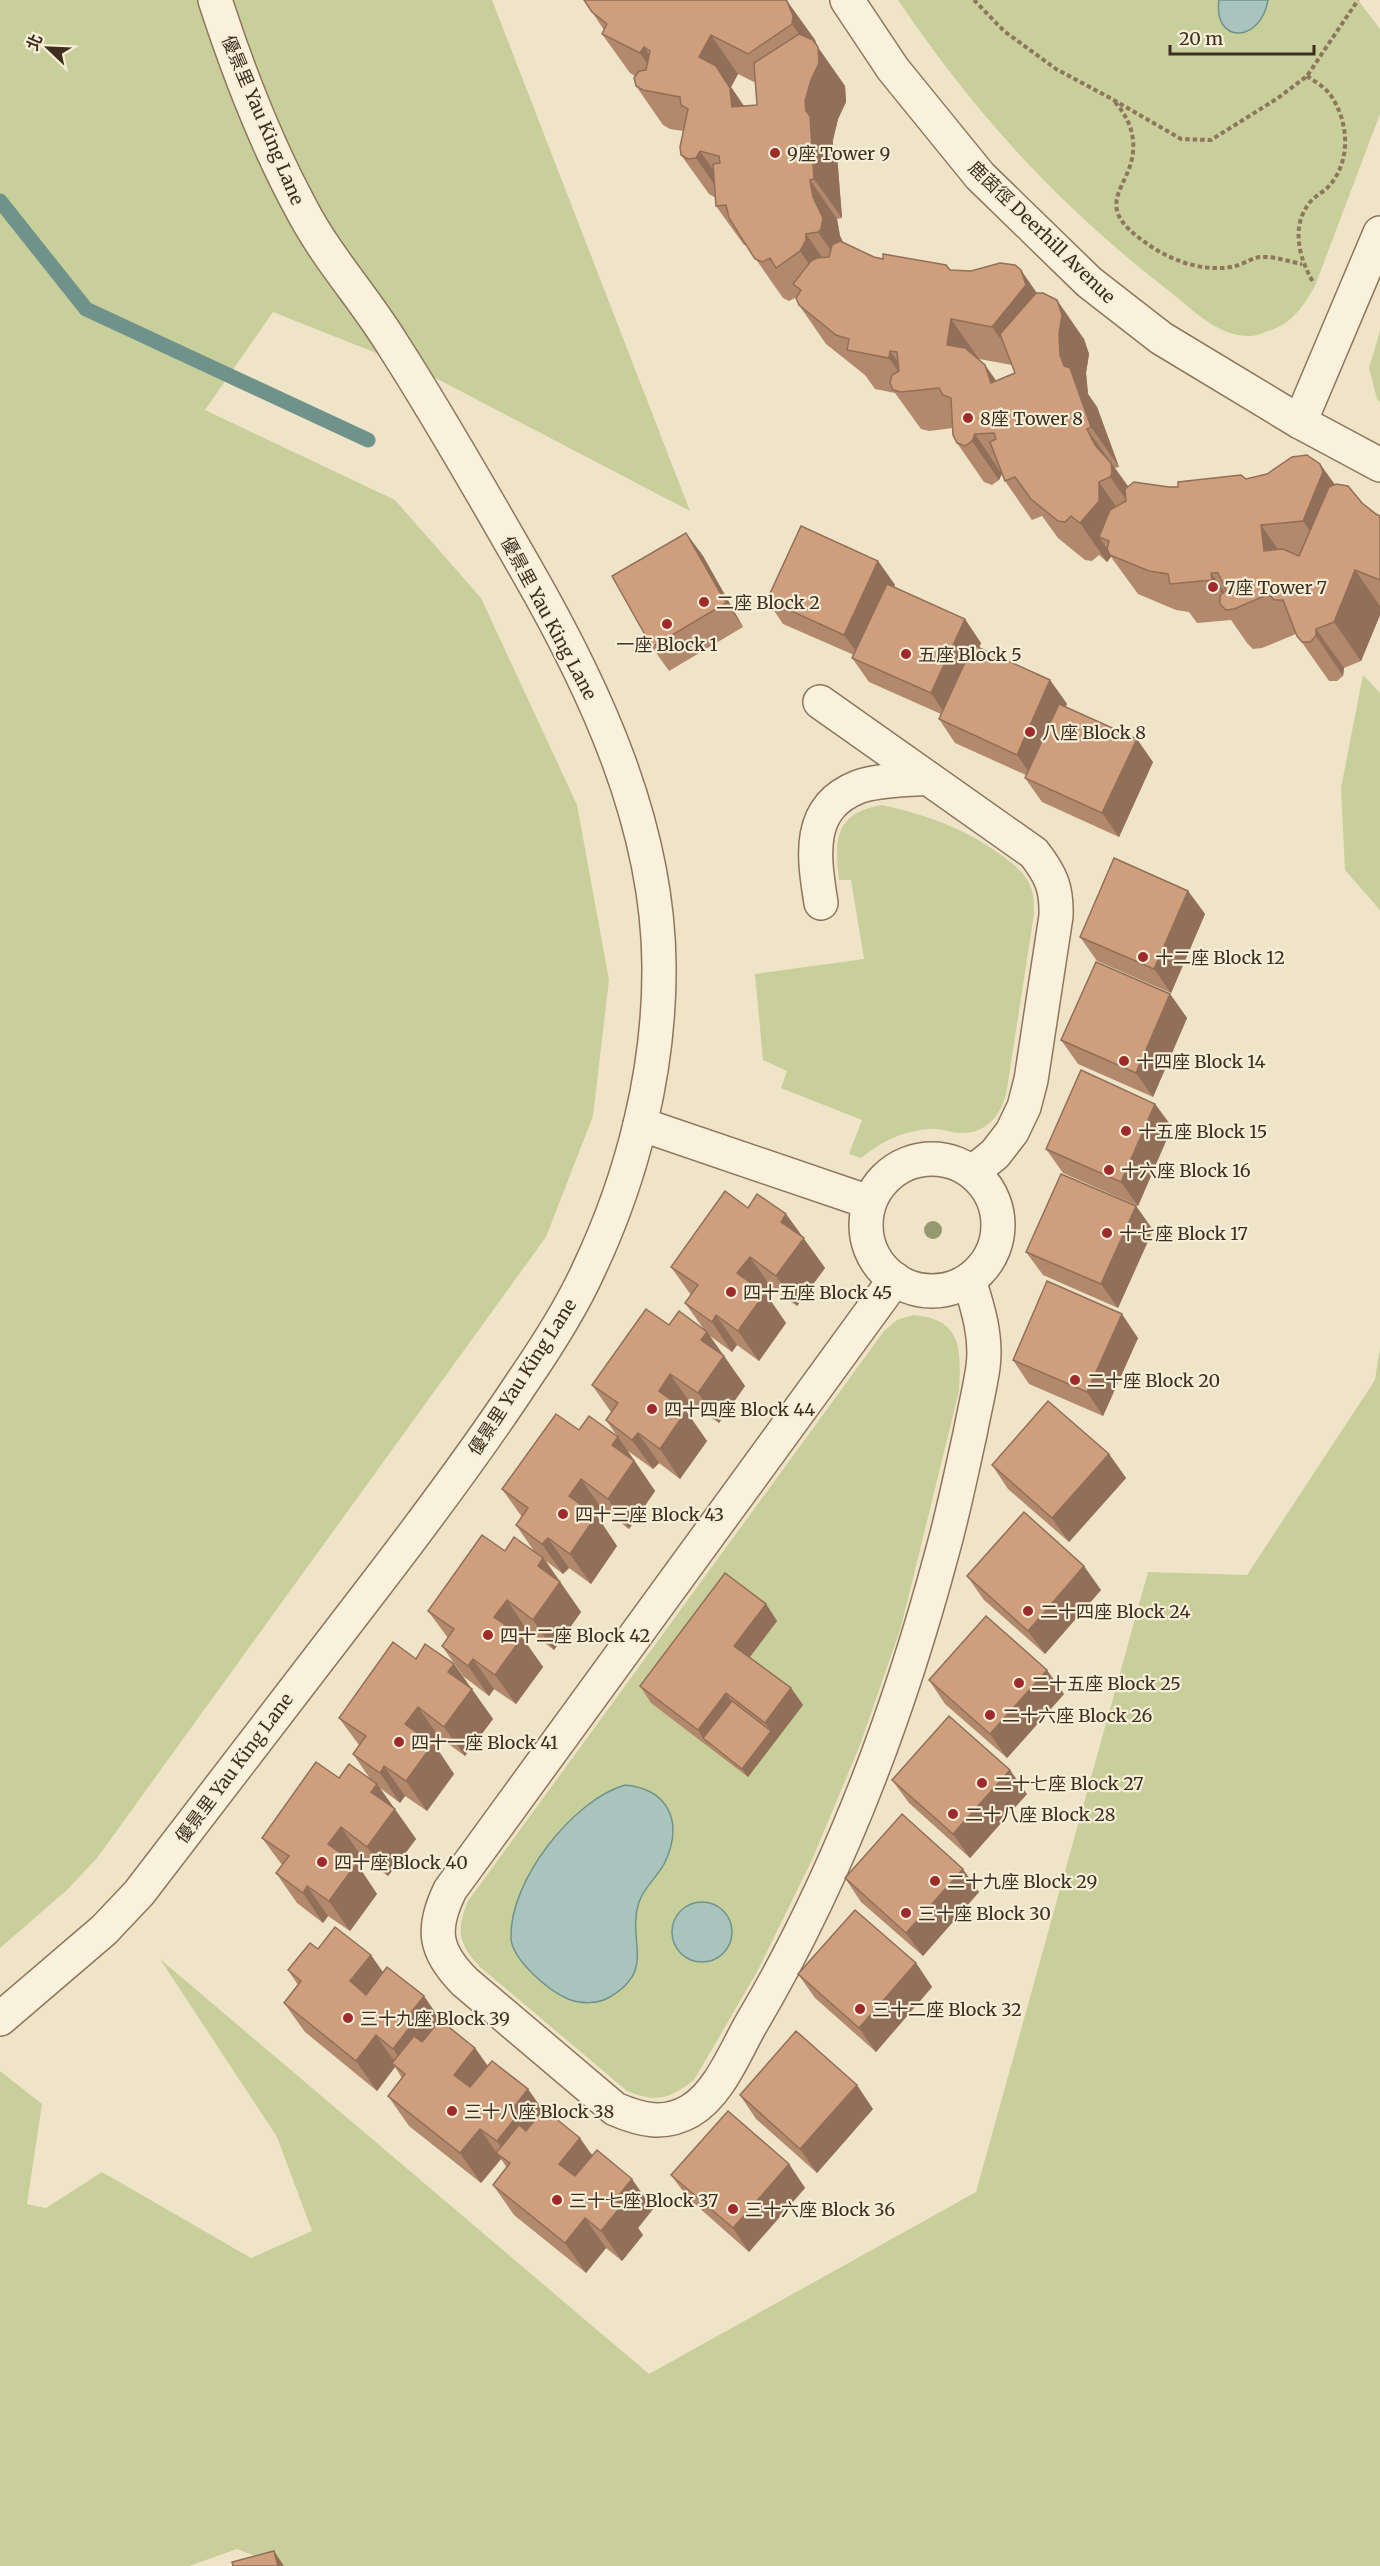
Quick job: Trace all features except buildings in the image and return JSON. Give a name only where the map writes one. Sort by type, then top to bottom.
[{"type":"street","name":"優景里 Yau King Lane","points":[[0,2019],[104,1930],[139,1893],[442,1497],[494,1425],[548,1343],[588,1272],[618,1201],[640,1124],[654,1047],[659,964],[651,884],[629,788],[582,672],[527,571],[393,344],[303,213],[264,129],[215,0]]},
{"type":"street","name":"鹿茵徑 Deerhill Avenue","points":[[848,0],[893,69],[980,176],[1089,282],[1161,338],[1300,422],[1380,465]]},
{"type":"street","points":[[1300,422],[1380,233]]},
{"type":"street","points":[[820,702],[1034,853],[1048,871],[1056,894],[1052,940],[1024,1107],[1012,1132],[995,1154],[973,1172]]},
{"type":"street","points":[[820,903],[815,838],[824,816],[839,798],[860,786],[927,778]]},
{"type":"street","points":[[640,1124],[869,1202]]},
{"type":"street","points":[[935,1158],[956,1162],[973,1172],[987,1188],[996,1206],[998,1227],[994,1248],[984,1267],[969,1280],[950,1289],[929,1292],[908,1288],[895,1280],[877,1262],[867,1243],[866,1222],[869,1202],[880,1184],[895,1169],[914,1160],[935,1158]]},
{"type":"street","points":[[895,1280],[450,1890],[439,1912],[439,1940],[449,1965],[457,1974],[615,2109],[640,2120],[666,2121],[690,2111],[711,2093],[776,1982],[832,1869],[880,1753],[921,1633],[953,1511],[978,1393],[983,1365],[983,1336],[978,1308],[969,1280]]},
{"type":"path","points":[[974,0],[1004,31],[1056,69],[1180,139],[1211,140],[1278,98],[1307,76],[1358,0]]},
{"type":"path","points":[[1307,76],[1328,91],[1341,113],[1346,138],[1342,164],[1329,186],[1310,202],[1301,222],[1298,243],[1302,264],[1316,286]]},
{"type":"path","points":[[1112,99],[1125,114],[1132,133],[1133,153],[1118,188],[1116,200],[1118,213],[1124,225],[1133,233],[1155,251],[1196,267],[1233,266],[1261,257],[1302,264]]},
{"type":"green space","points":[[0,0],[492,0],[690,511],[424,372],[273,312],[205,410],[395,500],[481,598],[577,805],[609,980],[593,1116],[546,1237],[97,1858],[67,1890],[0,1948]]},
{"type":"green space","points":[[898,0],[1358,0],[1380,29],[1380,114],[1315,286],[1301,308],[1284,324],[1251,336],[1227,332],[1197,314],[1129,259],[1055,192],[989,120]]},
{"type":"green space","points":[[1380,331],[1380,402],[1377,399],[1369,368]]},
{"type":"green space","points":[[1363,675],[1380,693],[1380,910],[1345,870],[1341,788]]},
{"type":"green space","points":[[882,805],[946,824],[976,838],[1004,857],[1015,865],[1027,879],[1033,894],[1034,914],[1007,1089],[998,1113],[993,1120],[979,1130],[961,1133],[933,1129],[910,1132],[884,1142],[861,1158],[849,1154],[862,1120],[781,1088],[787,1071],[763,1060],[755,974],[864,959],[851,880],[839,880],[838,840],[846,821],[866,809]]},
{"type":"green space","points":[[913,1315],[942,1323],[950,1330],[959,1350],[959,1391],[901,1627],[860,1745],[812,1860],[757,1972],[694,2080],[670,2095],[655,2098],[637,2095],[627,2091],[480,1967],[463,1944],[461,1929],[464,1911],[468,1901],[884,1331],[897,1320]]},
{"type":"green space","points":[[1380,1348],[1380,2566],[282,2566],[237,2549],[189,2566],[0,2566],[0,2071],[42,2104],[27,2204],[46,2208],[102,2172],[251,2258],[312,2231],[277,2137],[160,1959],[649,2374],[976,2192],[1148,1572],[1247,1575],[1375,1380]]},
{"type":"water","points":[[1219,0],[1268,0],[1264,14],[1257,24],[1248,31],[1239,33],[1230,31],[1223,25],[1219,15]]},
{"type":"water","points":[[625,1785],[652,1793],[668,1809],[673,1832],[671,1846],[666,1860],[639,1902],[636,1916],[636,1966],[632,1977],[623,1987],[604,2000],[588,2003],[573,2001],[551,1989],[524,1965],[513,1947],[511,1938],[513,1916],[532,1868],[548,1846],[585,1807]]},
{"type":"water","points":[[696,1902],[708,1902],[719,1907],[727,1915],[732,1932],[730,1944],[719,1957],[708,1962],[696,1962],[685,1957],[677,1949],[672,1938],[672,1926],[677,1915],[685,1907]]},
{"type":"waterway","points":[[0,201],[86,309],[368,440]]},
{"type":"place","name":"9座 Tower 9","points":[[775,153]]},
{"type":"place","name":"8座 Tower 8","points":[[968,418]]},
{"type":"place","name":"7座 Tower 7","points":[[1213,587]]},
{"type":"place","name":"二座 Block 2","points":[[704,602]]},
{"type":"place","name":"一座 Block 1","points":[[667,624]]},
{"type":"place","name":"五座 Block 5","points":[[906,654]]},
{"type":"place","name":"八座 Block 8","points":[[1030,732]]},
{"type":"place","name":"十二座 Block 12","points":[[1143,957]]},
{"type":"place","name":"十四座 Block 14","points":[[1124,1061]]},
{"type":"place","name":"十五座 Block 15","points":[[1126,1131]]},
{"type":"place","name":"十六座 Block 16","points":[[1109,1170]]},
{"type":"place","name":"十七座 Block 17","points":[[1107,1233]]},
{"type":"place","name":"四十五座 Block 45","points":[[731,1292]]},
{"type":"place","name":"二十座 Block 20","points":[[1075,1380]]},
{"type":"place","name":"四十四座 Block 44","points":[[652,1409]]},
{"type":"place","name":"四十三座 Block 43","points":[[563,1514]]},
{"type":"place","name":"二十四座 Block 24","points":[[1028,1611]]},
{"type":"place","name":"四十二座 Block 42","points":[[488,1635]]},
{"type":"place","name":"二十五座 Block 25","points":[[1019,1683]]},
{"type":"place","name":"二十六座 Block 26","points":[[990,1715]]},
{"type":"place","name":"四十一座 Block 41","points":[[399,1742]]},
{"type":"place","name":"二十七座 Block 27","points":[[982,1783]]},
{"type":"place","name":"二十八座 Block 28","points":[[953,1814]]},
{"type":"place","name":"四十座 Block 40","points":[[322,1862]]},
{"type":"place","name":"二十九座 Block 29","points":[[935,1881]]},
{"type":"place","name":"三十座 Block 30","points":[[906,1913]]},
{"type":"place","name":"三十二座 Block 32","points":[[860,2009]]},
{"type":"place","name":"三十九座 Block 39","points":[[348,2018]]},
{"type":"place","name":"三十八座 Block 38","points":[[452,2111]]},
{"type":"place","name":"三十七座 Block 37","points":[[557,2200]]},
{"type":"place","name":"三十六座 Block 36","points":[[733,2209]]}]
